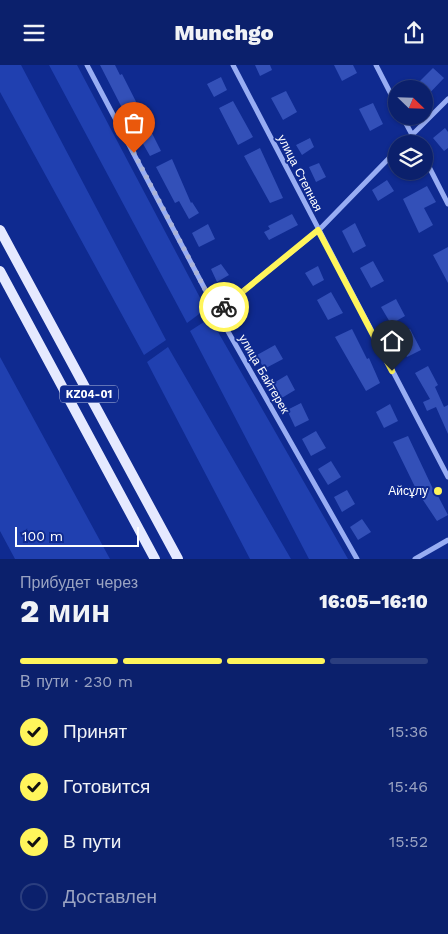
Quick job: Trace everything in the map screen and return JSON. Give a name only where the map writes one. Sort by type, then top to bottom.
[{"type":"main road","name":"KZ04-01","points":[[0,230],[178,559]]},
{"type":"main road","name":"KZ04-01","points":[[0,271],[155,559]]},
{"type":"street","name":"улица Байтерек","points":[[87,65],[217,312],[358,559]]},
{"type":"street","name":"улица Степная","points":[[233,65],[448,477]]},
{"type":"street","points":[[376,65],[388,89]]},
{"type":"street","points":[[407,125],[412,135],[448,99]]},
{"type":"street","points":[[217,312],[318,230],[388,159]]},
{"type":"street","points":[[433,175],[448,204]]},
{"type":"street","points":[[415,559],[448,540]]},
{"type":"shaded area","points":[[0,65],[21,65],[166,340],[144,355],[0,92]]},
{"type":"shaded area","points":[[49,65],[77,65],[206,309],[187,323]]},
{"type":"shaded area","points":[[210,318],[348,559],[309,559],[190,331]]},
{"type":"shaded area","points":[[168,347],[291,559],[250,559],[147,362]]},
{"type":"shaded area","points":[[0,357],[110,559],[15,559],[0,531]]},
{"type":"building","points":[[100,65],[115,65],[120,75],[122,74],[161,151],[150,156],[142,142],[140,143]]},
{"type":"building","points":[[255,65],[270,65],[272,70],[260,76]]},
{"type":"building","points":[[334,65],[353,65],[357,73],[342,81]]},
{"type":"building","points":[[433,68],[444,78],[433,90],[433,80],[421,80]]},
{"type":"building","points":[[221,77],[227,90],[214,97],[207,84]]},
{"type":"building","points":[[286,91],[297,112],[283,120],[271,98]]},
{"type":"building","points":[[233,101],[253,137],[238,145],[219,108]]},
{"type":"building","points":[[373,103],[383,124],[370,131],[359,109]]},
{"type":"building","points":[[445,128],[448,132],[448,148],[444,151],[433,138]]},
{"type":"building","points":[[310,138],[314,147],[302,155],[296,145]]},
{"type":"building","points":[[260,148],[283,198],[270,203],[244,156]]},
{"type":"building","points":[[172,159],[191,203],[199,213],[189,219],[179,201],[175,203],[156,167]]},
{"type":"building","points":[[319,163],[326,177],[316,182],[309,167]]},
{"type":"building","points":[[387,180],[394,191],[378,201],[372,190]]},
{"type":"building","points":[[427,186],[436,202],[424,208],[433,225],[419,233],[403,199]]},
{"type":"building","points":[[292,214],[298,225],[269,240],[264,232],[270,229],[268,226]]},
{"type":"building","points":[[355,223],[366,246],[353,253],[342,231]]},
{"type":"building","points":[[208,224],[215,239],[199,247],[192,233]]},
{"type":"building","points":[[448,247],[448,283],[433,255]]},
{"type":"building","points":[[373,261],[384,281],[371,288],[360,268]]},
{"type":"building","points":[[221,264],[229,275],[217,282],[211,269]]},
{"type":"building","points":[[318,266],[324,280],[313,286],[305,273]]},
{"type":"building","points":[[331,292],[343,313],[328,320],[317,300]]},
{"type":"building","points":[[396,299],[405,316],[391,324],[381,307]]},
{"type":"building","points":[[352,329],[367,359],[369,358],[380,383],[366,391],[335,337]]},
{"type":"building","points":[[410,329],[421,350],[407,357],[397,338]]},
{"type":"building","points":[[275,345],[283,359],[264,369],[257,355]]},
{"type":"building","points":[[428,366],[438,385],[435,387],[444,407],[448,405],[448,434],[436,407],[427,411],[423,402],[430,399],[415,373]]},
{"type":"building","points":[[287,375],[295,390],[280,399],[272,384]]},
{"type":"building","points":[[301,403],[309,420],[295,427],[287,410]]},
{"type":"building","points":[[390,404],[398,421],[384,428],[376,412]]},
{"type":"building","points":[[316,431],[326,448],[311,456],[302,439]]},
{"type":"building","points":[[408,436],[433,489],[440,486],[443,494],[438,496],[448,515],[437,521],[417,491],[393,442]]},
{"type":"building","points":[[331,461],[341,477],[328,485],[318,469]]},
{"type":"building","points":[[347,490],[355,504],[342,512],[334,497]]},
{"type":"building","points":[[362,519],[371,532],[358,540],[350,527]]},
{"type":"way so far","points":[[134,153],[217,312],[224,307]]},
{"type":"place","name":"Айсұлу","points":[[438,491]]},
{"type":"route","points":[[224,307],[318,230],[392,371]]}]
